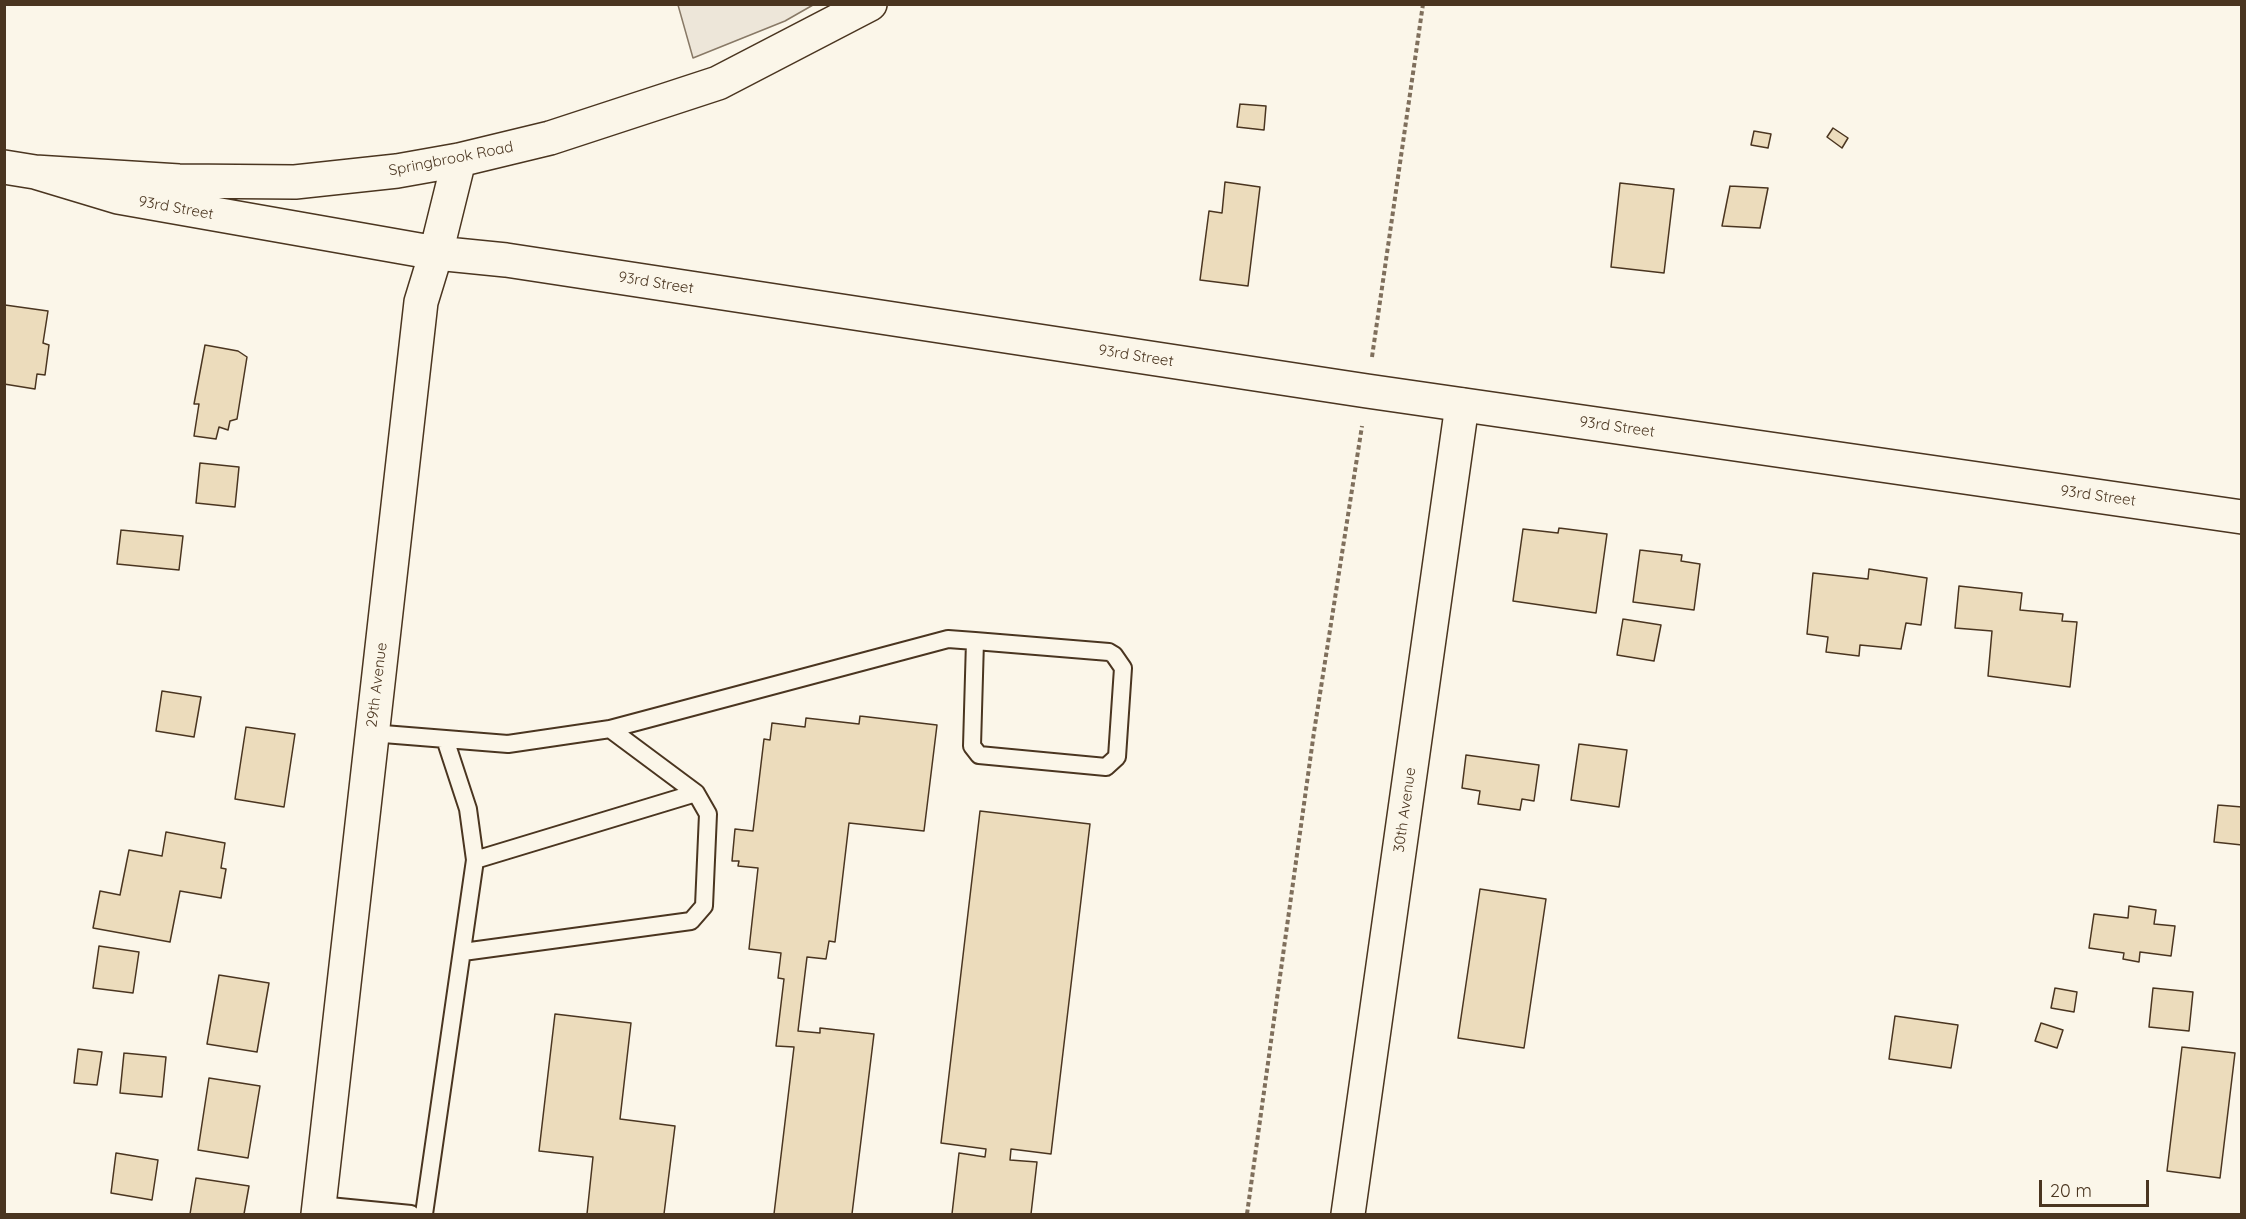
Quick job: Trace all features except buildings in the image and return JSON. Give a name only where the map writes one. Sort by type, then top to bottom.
[{"type":"street","name":"Springbrook Road","points":[[20,170],[179,181],[295,182],[397,171],[459,160],[550,138],[718,83],[870,4]]},
{"type":"street","name":"29th Avenue","points":[[318,1210],[421,302],[436,253],[459,160]]},
{"type":"street","name":"93rd Street","points":[[20,170],[118,197],[436,253],[506,260],[1462,405],[2241,517]]},
{"type":"street","name":"30th Avenue","points":[[1348,1215],[1462,405]]},
{"type":"lane","points":[[371,733],[508,744],[610,729],[948,639],[975,641],[1114,655],[1123,668],[1117,757],[1106,767],[979,755],[972,746],[975,641]]},
{"type":"lane","points":[[463,952],[691,921],[704,906],[708,814],[696,793],[610,729]]},
{"type":"lane","points":[[424,1215],[475,860],[468,809],[445,739]]},
{"type":"lane","points":[[475,860],[696,793]]},
{"type":"lane","points":[[318,1210],[411,1215]]},
{"type":"path","points":[[1371,362],[1423,4]]},
{"type":"path","points":[[1247,1215],[1314,732],[1363,417]]},
{"type":"shaded area","points":[[678,4],[813,5],[785,21],[693,58]]}]
